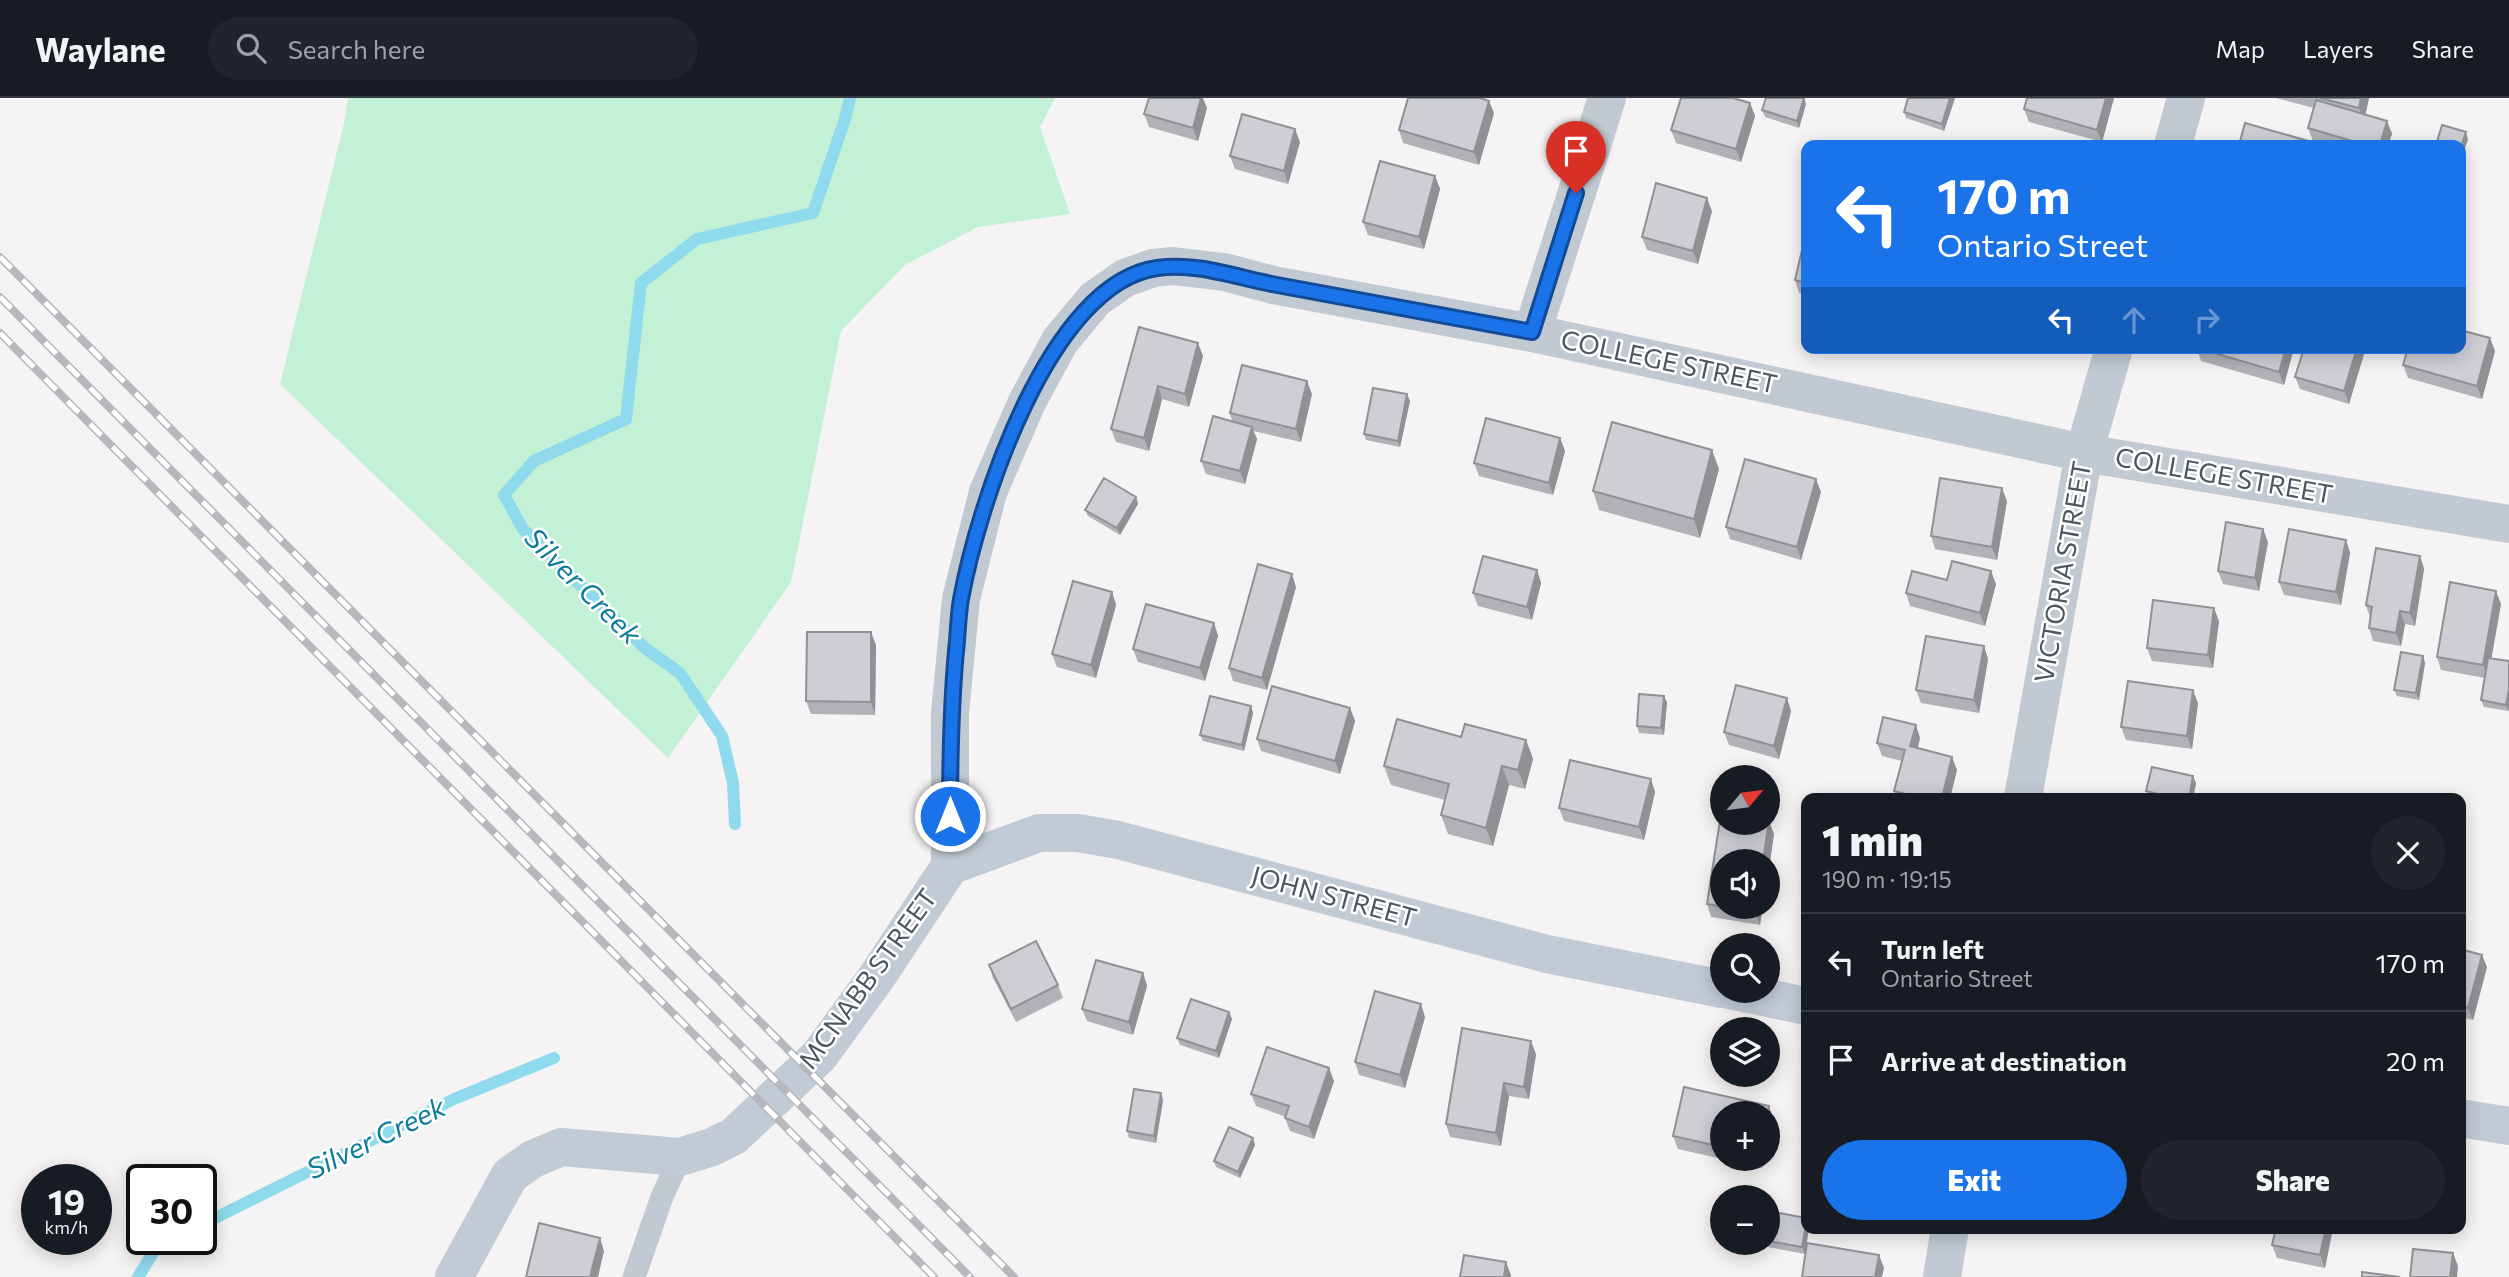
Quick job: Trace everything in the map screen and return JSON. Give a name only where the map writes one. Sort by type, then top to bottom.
[{"type":"street","points":[[1532,332],[1607,98]]},
{"type":"street","points":[[2174,140],[2186,98]]},
{"type":"street","name":"COLLEGE STREET","points":[[950,866],[950,713],[961,599],[988,492],[1027,402],[1060,341],[1095,299],[1125,278],[1153,268],[1173,266],[1224,272],[1273,285],[1532,332],[2084,453],[2509,524]]},
{"type":"street","name":"VICTORIA STREET","points":[[2024,793],[2084,453],[2112,354]]},
{"type":"street","name":"JOHN STREET","points":[[950,866],[1040,833],[1078,833],[1118,840],[1547,954],[1710,987]]},
{"type":"street","name":"MCNABB STREET","points":[[454,1277],[510,1175],[533,1159],[561,1147],[680,1157],[712,1147],[734,1136],[819,1056],[876,978],[950,866]]},
{"type":"street","points":[[1780,1001],[1801,1005]]},
{"type":"street","points":[[2466,1119],[2509,1126]]},
{"type":"street","points":[[1942,1277],[1949,1234]]},
{"type":"lane","points":[[634,1277],[662,1197],[680,1157]]},
{"type":"green space","points":[[348,98],[1055,98],[1040,127],[1070,214],[978,227],[905,265],[841,331],[791,582],[668,758],[280,384]]},
{"type":"building","points":[[1149,98],[1201,98],[1193,128],[1144,114]]},
{"type":"building","points":[[1408,98],[1480,98],[1489,101],[1474,152],[1399,130]]},
{"type":"building","points":[[1681,98],[1733,98],[1750,103],[1736,149],[1671,130]]},
{"type":"building","points":[[1766,98],[1804,98],[1797,121],[1762,110]]},
{"type":"building","points":[[1908,98],[1950,98],[1942,124],[1904,112]]},
{"type":"building","points":[[2027,98],[2106,98],[2097,130],[2024,109]]},
{"type":"building","points":[[2320,98],[2361,98],[2359,108]]},
{"type":"building","points":[[2316,100],[2387,121],[2381,140],[2349,140],[2308,128]]},
{"type":"building","points":[[1242,114],[1295,129],[1284,171],[1230,156]]},
{"type":"building","points":[[2245,123],[2305,140],[2240,140]]},
{"type":"building","points":[[2442,125],[2466,132],[2463,140],[2438,140]]},
{"type":"building","points":[[1380,161],[1435,176],[1419,237],[1363,222]]},
{"type":"building","points":[[1656,183],[1707,198],[1693,251],[1642,237]]},
{"type":"building","points":[[1801,254],[1801,282],[1795,280]]},
{"type":"building","points":[[1139,327],[1198,343],[1185,394],[1158,386],[1144,438],[1111,429]]},
{"type":"building","points":[[2466,332],[2490,338],[2477,386],[2403,365],[2406,354],[2466,354]]},
{"type":"building","points":[[2218,354],[2284,354],[2279,372]]},
{"type":"building","points":[[2302,354],[2355,354],[2344,391],[2295,377]]},
{"type":"building","points":[[1242,365],[1307,381],[1296,429],[1230,413]]},
{"type":"building","points":[[1373,388],[1407,394],[1398,441],[1364,434]]},
{"type":"building","points":[[1213,416],[1252,427],[1240,471],[1201,461]]},
{"type":"building","points":[[1486,418],[1560,438],[1549,483],[1474,463]]},
{"type":"building","points":[[1612,422],[1712,450],[1694,519],[1593,491]]},
{"type":"building","points":[[1745,459],[1816,479],[1797,547],[1726,527]]},
{"type":"building","points":[[1104,478],[1136,497],[1117,528],[1085,510]]},
{"type":"building","points":[[1940,478],[2002,488],[1992,547],[1931,536]]},
{"type":"building","points":[[2226,522],[2263,529],[2255,578],[2218,571]]},
{"type":"building","points":[[2289,529],[2346,540],[2336,592],[2279,582]]},
{"type":"building","points":[[2376,548],[2420,556],[2410,613],[2400,611],[2396,633],[2369,628],[2372,607],[2366,605]]},
{"type":"building","points":[[1483,556],[1537,570],[1527,607],[1473,593]]},
{"type":"building","points":[[1952,561],[1991,571],[1980,613],[1906,593],[1912,571],[1947,580]]},
{"type":"building","points":[[1258,564],[1292,574],[1262,678],[1229,668]]},
{"type":"building","points":[[1073,581],[1112,592],[1091,665],[1052,654]]},
{"type":"building","points":[[2450,582],[2496,591],[2483,665],[2437,657]]},
{"type":"building","points":[[2153,600],[2214,608],[2208,655],[2147,648]]},
{"type":"building","points":[[1146,604],[1214,623],[1200,668],[1133,649]]},
{"type":"building","points":[[807,632],[871,632],[871,702],[806,701]]},
{"type":"building","points":[[1926,636],[1984,646],[1974,700],[1916,690]]},
{"type":"building","points":[[2401,652],[2423,656],[2416,693],[2394,690]]},
{"type":"building","points":[[2488,658],[2509,661],[2506,705],[2481,700]]},
{"type":"building","points":[[2128,681],[2193,690],[2187,736],[2121,727]]},
{"type":"building","points":[[1736,685],[1787,698],[1774,746],[1724,732]]},
{"type":"building","points":[[1272,686],[1350,708],[1335,761],[1257,739]]},
{"type":"building","points":[[1639,694],[1664,696],[1661,728],[1637,726]]},
{"type":"building","points":[[1210,696],[1251,706],[1242,745],[1200,735]]},
{"type":"building","points":[[1883,717],[1916,725],[1910,746],[1952,757],[1943,793],[1894,791],[1905,750],[1877,743]]},
{"type":"building","points":[[1397,719],[1461,737],[1465,724],[1526,740],[1518,770],[1502,766],[1486,828],[1441,815],[1449,784],[1384,766]]},
{"type":"building","points":[[1570,760],[1651,779],[1639,827],[1559,808]]},
{"type":"building","points":[[2152,767],[2193,776],[2190,793],[2146,791]]},
{"type":"building","points":[[1718,835],[1767,835],[1765,849],[1716,849]]},
{"type":"building","points":[[1036,941],[1058,985],[1011,1009],[989,965]]},
{"type":"building","points":[[2466,951],[2482,955],[2466,1008]]},
{"type":"building","points":[[1096,960],[1143,973],[1129,1022],[1082,1009]]},
{"type":"building","points":[[1375,991],[1421,1004],[1400,1075],[1355,1062]]},
{"type":"building","points":[[1191,999],[1229,1012],[1216,1051],[1177,1038]]},
{"type":"building","points":[[1462,1028],[1531,1041],[1524,1087],[1504,1083],[1496,1133],[1446,1124]]},
{"type":"building","points":[[1267,1047],[1329,1068],[1309,1127],[1285,1118],[1289,1106],[1251,1094]]},
{"type":"building","points":[[1684,1087],[1747,1101],[1710,1101],[1710,1144],[1673,1136]]},
{"type":"building","points":[[1134,1089],[1161,1093],[1154,1136],[1127,1131]]},
{"type":"building","points":[[1229,1127],[1253,1138],[1238,1172],[1214,1161]]},
{"type":"building","points":[[1780,1213],[1801,1217],[1801,1234],[1804,1234],[1802,1247],[1780,1243]]},
{"type":"building","points":[[539,1223],[600,1238],[590,1277],[526,1277]]},
{"type":"building","points":[[2275,1234],[2325,1234],[2320,1255],[2272,1245]]},
{"type":"building","points":[[1807,1243],[1879,1255],[1875,1277],[1802,1277]]},
{"type":"building","points":[[2413,1249],[2453,1253],[2450,1277],[2410,1277]]},
{"type":"building","points":[[1464,1255],[1506,1262],[1504,1277],[1460,1277]]},
{"type":"building","points":[[2362,1272],[2400,1277],[2362,1277]]},
{"type":"waterway","name":"Silver Creek","points":[[735,824],[733,783],[722,736],[680,673],[646,649],[523,529],[504,495],[534,461],[626,419],[641,283],[697,239],[813,213],[850,98]]},
{"type":"waterway","name":"Silver Creek","points":[[217,1217],[454,1099],[554,1058]]},
{"type":"waterway","name":"Silver Creek","points":[[138,1277],[152,1255]]},
{"type":"railway","points":[[0,257],[1014,1277]]},
{"type":"railway","points":[[0,297],[970,1277]]},
{"type":"railway","points":[[0,333],[934,1277]]},
{"type":"route","points":[[950,816],[950,713],[961,599],[988,492],[1027,402],[1060,341],[1095,299],[1125,278],[1153,268],[1173,266],[1224,272],[1273,285],[1532,332],[1576,193]]}]
